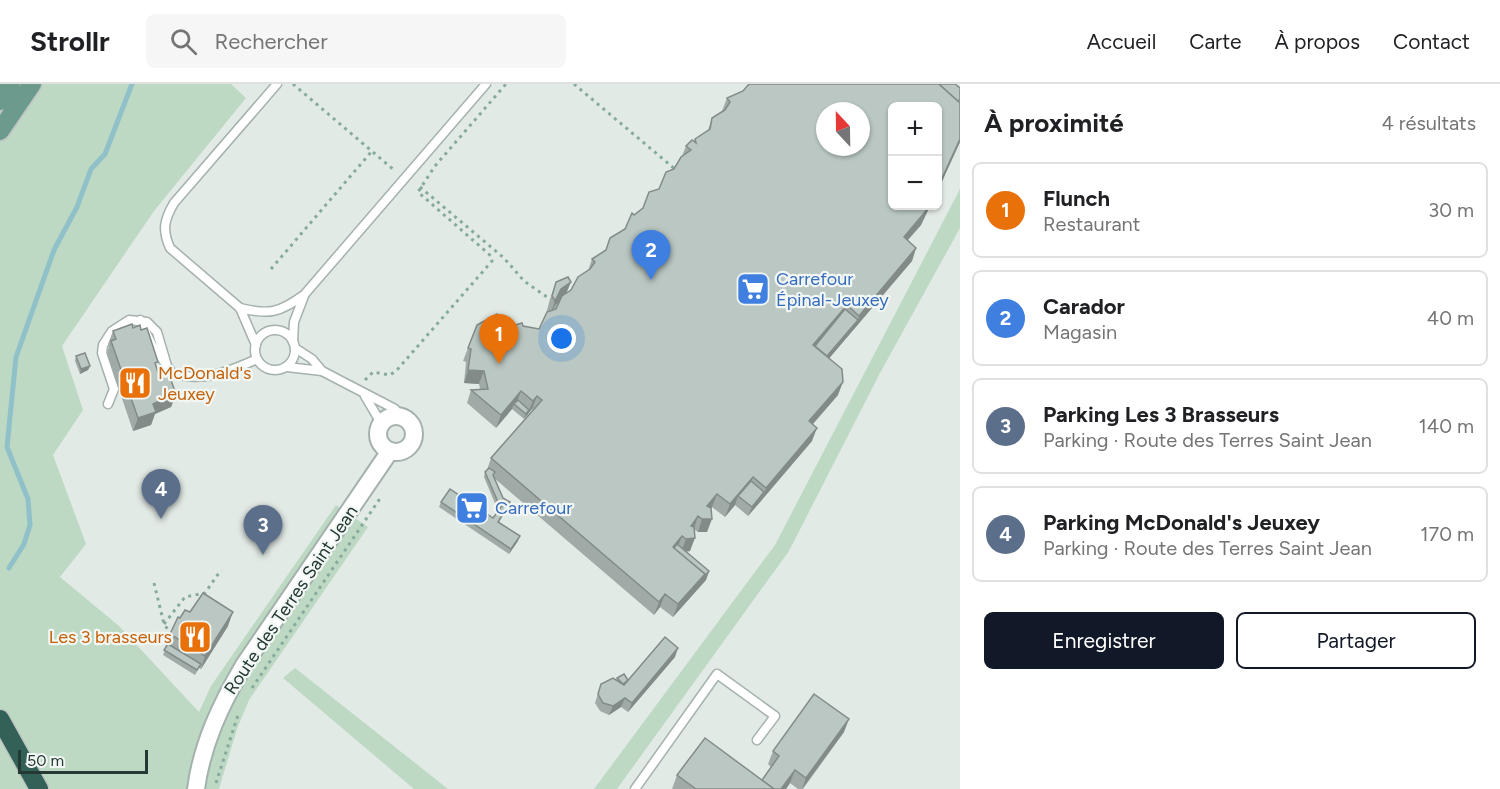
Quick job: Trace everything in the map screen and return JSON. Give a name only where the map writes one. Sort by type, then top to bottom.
[{"type":"highway","points":[[0,718],[39,789]]},
{"type":"main road","points":[[0,101],[11,84]]},
{"type":"main road","points":[[0,131],[32,84]]},
{"type":"street","points":[[392,416],[399,416],[412,423],[414,438],[408,448],[390,451],[378,438],[381,423],[392,416]]},
{"type":"street","name":"Route des Terres Saint Jean","points":[[196,789],[205,746],[223,700],[244,665],[390,451]]},
{"type":"lane","points":[[277,84],[174,203],[164,220],[164,235],[170,248],[240,308],[256,345],[257,359],[269,369],[286,367],[322,371]]},
{"type":"lane","points":[[240,308],[265,314],[288,307],[304,296],[486,84]]},
{"type":"lane","points":[[286,367],[293,358],[294,322],[304,296]]},
{"type":"lane","points":[[108,404],[114,389],[102,353],[103,345],[112,331],[129,320],[147,322],[157,332],[167,366],[172,373],[186,377],[205,378],[257,359]]},
{"type":"lane","points":[[256,345],[262,335],[273,330],[285,333],[294,345],[312,359],[322,371],[395,409],[399,416]]},
{"type":"lane","points":[[362,393],[381,423]]},
{"type":"lane","points":[[635,789],[717,674],[775,716],[757,740]]},
{"type":"path","points":[[293,84],[405,179],[419,186],[504,258],[524,281],[550,299]]},
{"type":"path","points":[[362,393],[373,372],[390,375],[397,370],[492,261],[491,256],[418,192],[419,186],[506,84]]},
{"type":"path","points":[[574,84],[676,170]]},
{"type":"path","points":[[271,269],[372,151]]},
{"type":"path","points":[[246,697],[385,492]]},
{"type":"path","points":[[164,624],[185,597],[205,593],[221,570]]},
{"type":"path","points":[[154,583],[164,624],[171,634]]},
{"type":"path","points":[[215,789],[223,757],[242,705]]},
{"type":"green space","points":[[0,84],[231,84],[246,98],[154,211],[62,346],[83,410],[53,455],[86,544],[60,577],[119,626],[199,712],[211,686],[336,505],[368,527],[249,700],[237,729],[219,789],[0,789]]},
{"type":"green space","points":[[960,189],[960,228],[880,373],[789,551],[617,789],[594,789],[775,545]]},
{"type":"green space","points":[[295,668],[448,789],[414,789],[283,678]]},
{"type":"building","points":[[749,84],[939,84],[960,103],[960,139],[942,178],[942,102],[888,102],[888,210],[926,210],[904,237],[916,248],[859,316],[847,305],[813,345],[842,369],[843,382],[809,421],[817,428],[766,488],[753,477],[730,504],[717,494],[707,506],[711,508],[712,519],[702,519],[698,516],[691,526],[694,527],[695,538],[686,539],[682,536],[673,547],[705,574],[678,604],[665,594],[659,602],[491,458],[542,400],[537,396],[533,401],[521,391],[501,415],[471,390],[488,389],[484,371],[468,370],[471,349],[468,348],[477,325],[497,314],[506,328],[522,323],[523,326],[539,329],[547,312],[556,309],[562,296],[571,290],[578,277],[590,269],[595,262],[592,259],[606,250],[610,238],[625,229],[632,213],[634,215],[643,208],[649,192],[659,189],[666,172],[674,169],[681,157],[691,150],[686,146],[692,140],[696,143],[695,139],[710,129],[712,118],[725,110],[730,102],[727,98],[743,91]]},
{"type":"building","points":[[939,84],[955,84],[960,88],[960,99],[958,101]]},
{"type":"building","points":[[568,277],[571,282],[561,289],[555,301],[552,296],[556,282]]},
{"type":"building","points":[[845,309],[858,320],[827,356],[815,346]]},
{"type":"building","name":"McDonald's Jeuxey","points":[[132,324],[133,328],[140,325],[141,330],[147,328],[158,362],[155,363],[159,375],[168,372],[176,394],[153,404],[156,412],[138,418],[111,341],[116,339],[113,331]]},
{"type":"building","points":[[85,353],[90,366],[81,369],[76,356]]},
{"type":"building","points":[[518,400],[529,410],[526,414],[514,404]]},
{"type":"building","points":[[489,468],[495,472],[493,475],[503,498],[510,502],[498,522],[520,536],[511,549],[441,502],[450,489],[493,518],[502,506],[485,472]]},
{"type":"building","points":[[751,481],[764,492],[752,507],[738,496]]},
{"type":"building","points":[[677,544],[709,571],[703,578],[705,574],[674,548]]},
{"type":"building","name":"Les 3 brasseurs","points":[[203,593],[233,612],[205,656],[170,634],[178,617],[180,618],[185,610],[190,612]]},
{"type":"building","points":[[665,637],[678,648],[632,703],[625,698],[613,706],[603,703],[598,694],[601,684],[613,678],[624,685]]},
{"type":"building","points":[[168,644],[201,664],[197,670],[164,650]]},
{"type":"building","points":[[624,674],[628,680],[623,684],[617,678]]},
{"type":"building","points":[[814,694],[849,719],[806,778],[795,770],[781,789],[774,789],[762,780],[779,756],[773,751]]},
{"type":"building","points":[[705,738],[774,789],[696,789],[677,775]]},
{"type":"waterway","points":[[9,568],[24,544],[30,525],[28,499],[7,447],[16,357],[54,250],[77,207],[91,169],[105,154],[132,84]]},
{"type":"place","name":"Carador","points":[[651,280]]},
{"type":"place","name":"Carrefour Épinal-Jeuxey","points":[[753,289]]},
{"type":"place","name":"Flunch","points":[[499,364]]},
{"type":"place","name":"McDonald's Jeuxey","points":[[135,383]]},
{"type":"place","name":"Carrefour","points":[[472,508]]},
{"type":"place","name":"Parking McDonald's Jeuxey","points":[[161,519]]},
{"type":"place","name":"Parking Les 3 Brasseurs","points":[[263,555]]},
{"type":"place","name":"Les 3 brasseurs","points":[[195,637]]}]
